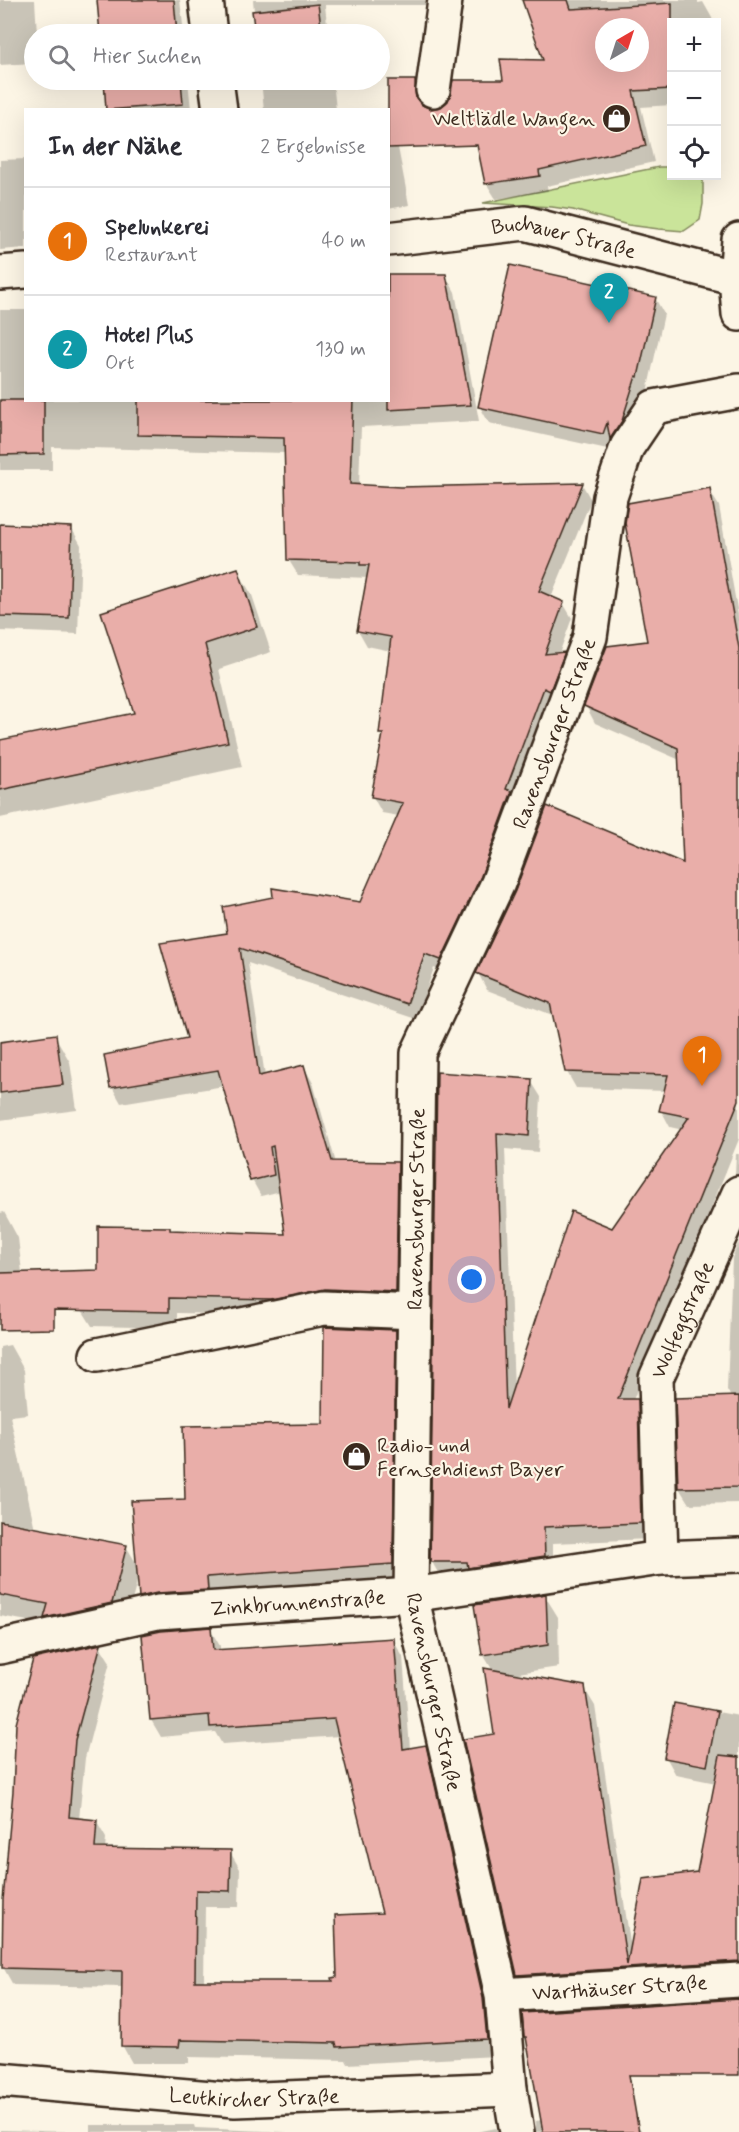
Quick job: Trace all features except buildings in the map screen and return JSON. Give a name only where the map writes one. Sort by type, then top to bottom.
[{"type":"street","points":[[206,0],[209,24]]},
{"type":"street","points":[[433,90],[445,0]]},
{"type":"street","points":[[217,90],[220,108]]},
{"type":"street","name":"Buchauer Straße","points":[[390,239],[525,223],[736,278]]},
{"type":"street","points":[[739,240],[736,278],[739,314]]},
{"type":"street","points":[[0,273],[24,271]]},
{"type":"street","name":"Ravensburger Straße","points":[[517,2132],[510,2089],[502,1995],[411,1595],[418,1053],[498,883],[590,637],[610,497],[627,447],[654,407],[739,391]]},
{"type":"street","name":"Wolfeggstraße","points":[[661,1558],[657,1378],[739,1193]]},
{"type":"street","points":[[97,1355],[324,1308],[415,1312]]},
{"type":"street","name":"Zinkbrunnenstraße","points":[[0,1647],[158,1612],[411,1595],[661,1558],[739,1555]]},
{"type":"street","name":"Warthäuser Straße","points":[[502,1995],[739,1980]]},
{"type":"street","name":"Leutkircher Straße","points":[[0,2080],[235,2100],[510,2089]]},
{"type":"green space","points":[[659,167],[667,167],[667,180],[703,180],[700,220],[684,231],[628,225],[573,210],[552,207],[483,203]]},
{"type":"place","name":"Weltlädle Wangen","points":[[616,118]]},
{"type":"place","name":"Hotel Plus","points":[[609,323]]},
{"type":"place","name":"Spelunkerei","points":[[702,1086]]},
{"type":"place","name":"Radio- und Fernsehdienst Bayer","points":[[356,1457]]}]
